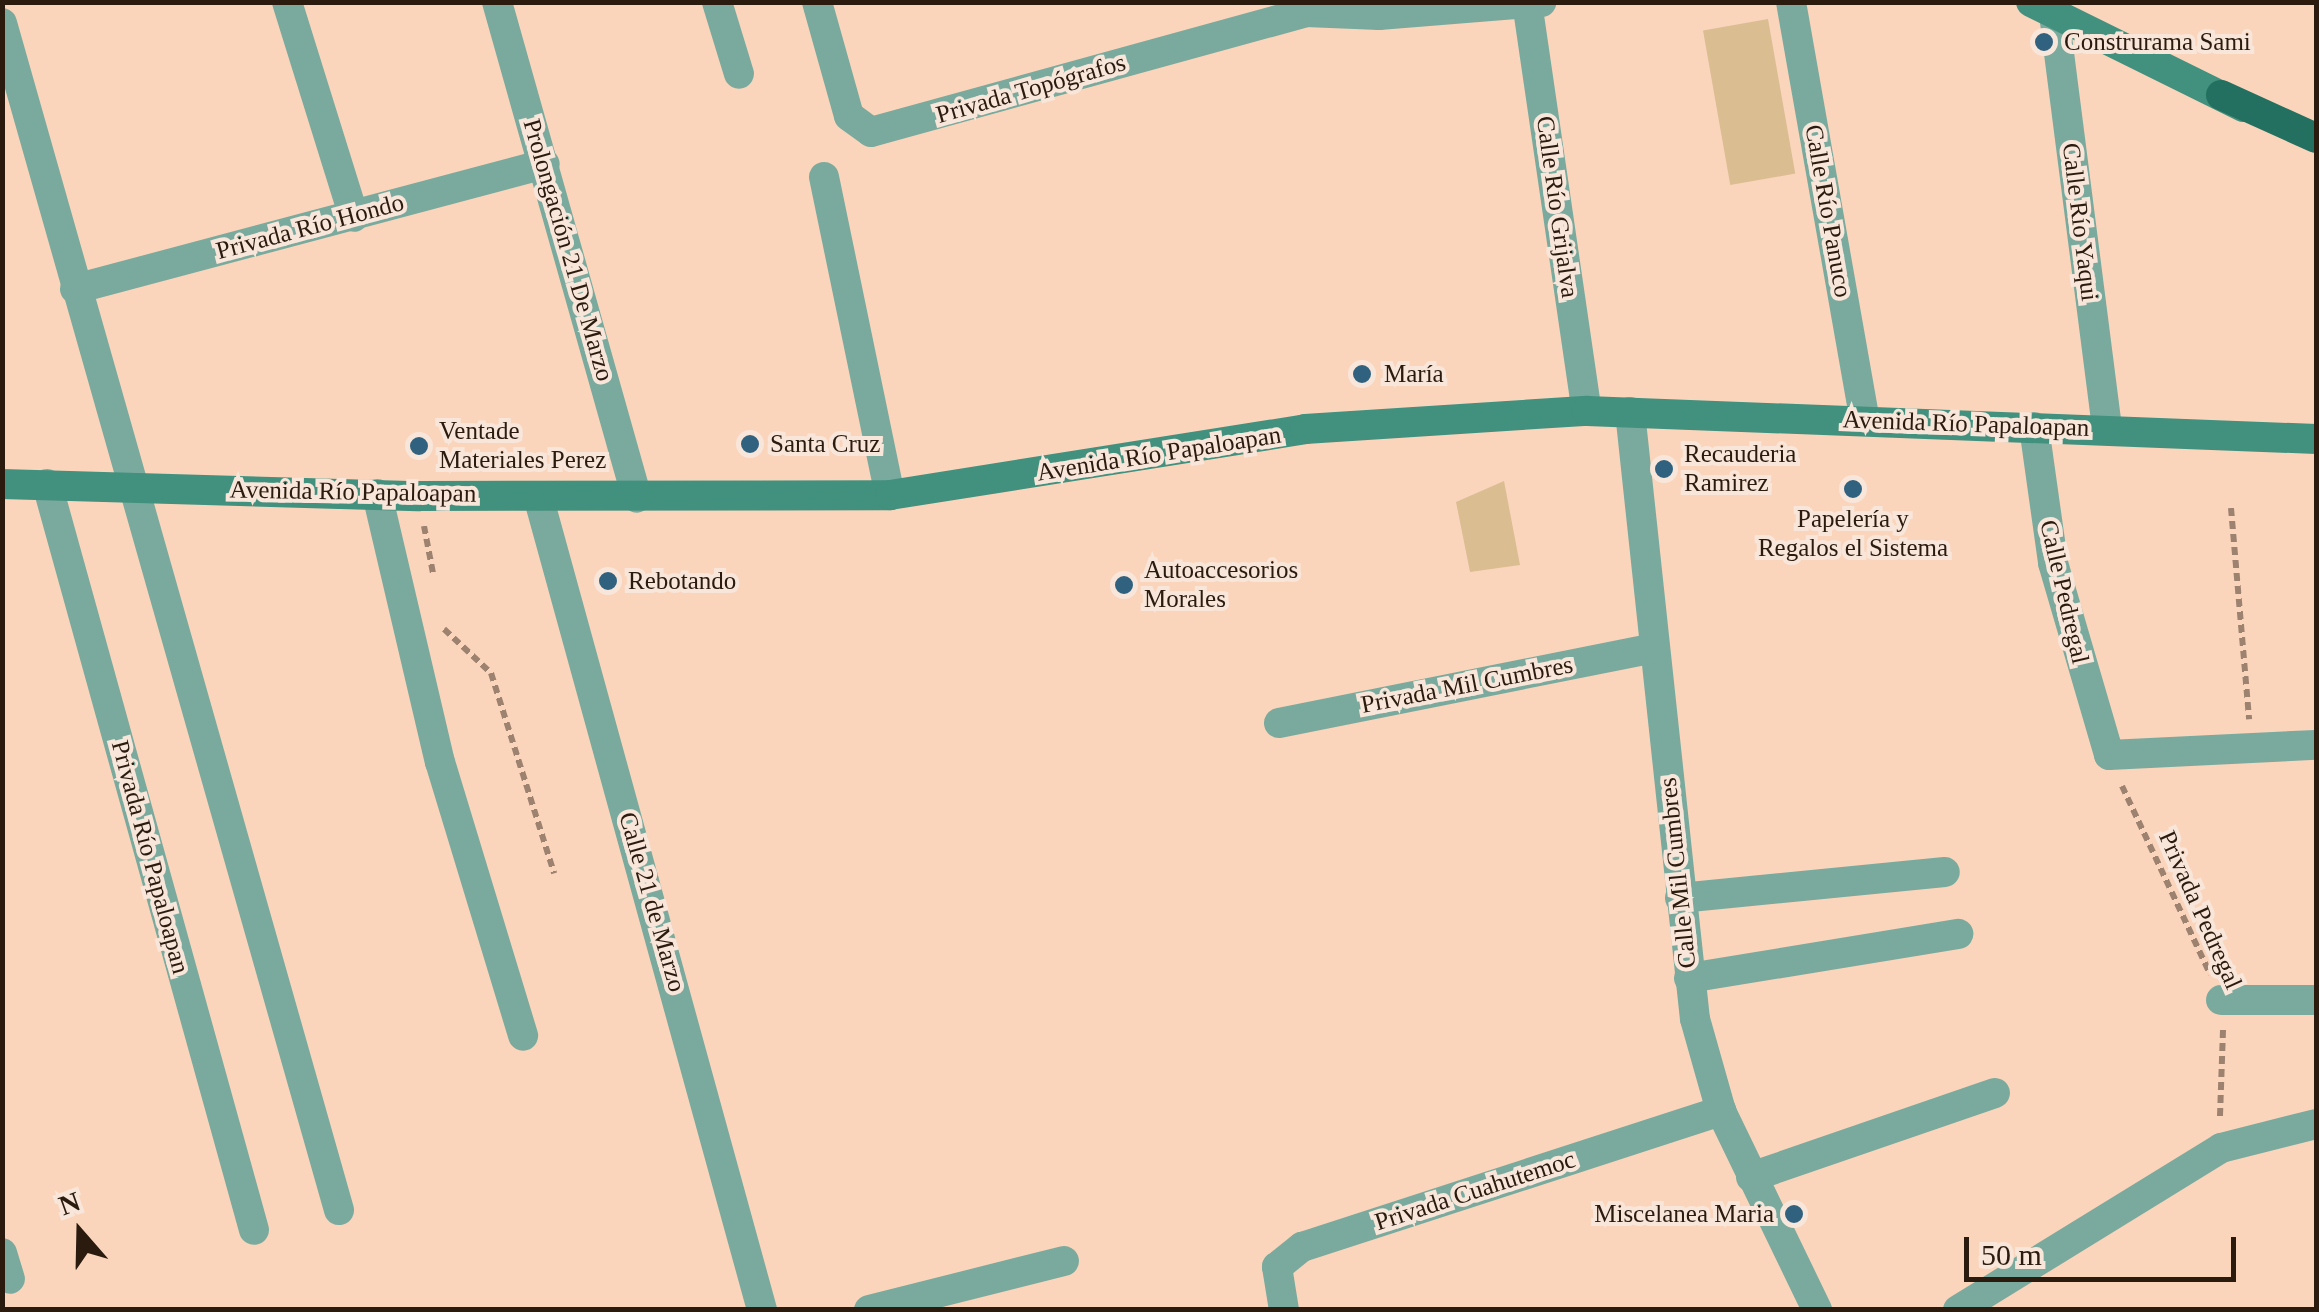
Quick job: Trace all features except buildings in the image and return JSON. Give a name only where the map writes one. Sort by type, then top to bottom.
[{"type":"highway","points":[[2221,95],[2316,138]]},
{"type":"main road","points":[[2042,8],[2221,95],[2316,147]]},
{"type":"main road","name":"Avenida Río Papaloapan","points":[[2,484],[418,496],[890,495],[1305,430],[1586,411],[2316,439]]},
{"type":"street","points":[[287,2],[354,216]]},
{"type":"street","name":"Prolongación 21 De Marzo","points":[[497,2],[637,498]]},
{"type":"street","points":[[716,2],[740,74]]},
{"type":"street","name":"Privada Topógrafos","points":[[817,2],[848,116],[860,131],[871,132],[1326,6]]},
{"type":"street","name":"Calle Río Panuco","points":[[1791,2],[1865,420]]},
{"type":"street","points":[[1326,6],[1532,3]]},
{"type":"street","name":"Calle Río Grijalva","points":[[1532,3],[1586,411]]},
{"type":"street","name":"Calle Río Yaqui","points":[[2042,8],[2107,430]]},
{"type":"street","points":[[2,23],[339,1210]]},
{"type":"street","name":"Privada Río Hondo","points":[[75,289],[545,164]]},
{"type":"street","points":[[824,177],[890,495]]},
{"type":"street","name":"Calle Mil Cumbres","points":[[1630,412],[1690,978],[1722,1111],[1818,1310]]},
{"type":"street","name":"Calle Pedregal","points":[[2034,427],[2054,562],[2109,755]]},
{"type":"street","name":"Privada Río Papaloapan","points":[[47,484],[254,1230]]},
{"type":"street","points":[[378,494],[440,762],[523,1036]]},
{"type":"street","name":"Calle 21 de Marzo","points":[[538,496],[762,1310]]},
{"type":"street","name":"Privada Mil Cumbres","points":[[1279,723],[1655,648]]},
{"type":"street","points":[[2109,755],[2316,745]]},
{"type":"street","points":[[1680,898],[1944,872]]},
{"type":"street","points":[[1690,978],[1958,934]]},
{"type":"street","points":[[2220,1000],[2316,1000]]},
{"type":"street","points":[[1751,1177],[1995,1093]]},
{"type":"street","name":"Privada Cuahutemoc","points":[[1284,1310],[1277,1267],[1302,1247],[1722,1111]]},
{"type":"street","points":[[1958,1310],[2222,1148],[2316,1124]]},
{"type":"street","points":[[869,1310],[1064,1262]]},
{"type":"path","points":[[418,496],[437,592]]},
{"type":"path","points":[[2231,508],[2251,750]]},
{"type":"path","points":[[441,611],[445,630],[491,673],[554,873]]},
{"type":"path","name":"Privada Pedregal","points":[[2109,755],[2220,1000],[2222,1148]]},
{"type":"place","name":"Construrama Sami","points":[[2044,42]]},
{"type":"place","name":"María","points":[[1362,374]]},
{"type":"place","name":"Santa Cruz","points":[[750,444]]},
{"type":"place","name":"Ventade Materiales Perez","points":[[419,446]]},
{"type":"place","name":"Recauderia Ramirez","points":[[1664,469]]},
{"type":"place","name":"Papelería y Regalos el Sistema","points":[[1853,489]]},
{"type":"place","name":"Rebotando","points":[[608,581]]},
{"type":"place","name":"Autoaccesorios Morales","points":[[1124,585]]},
{"type":"place","name":"Miscelanea Maria","points":[[1794,1214]]}]
